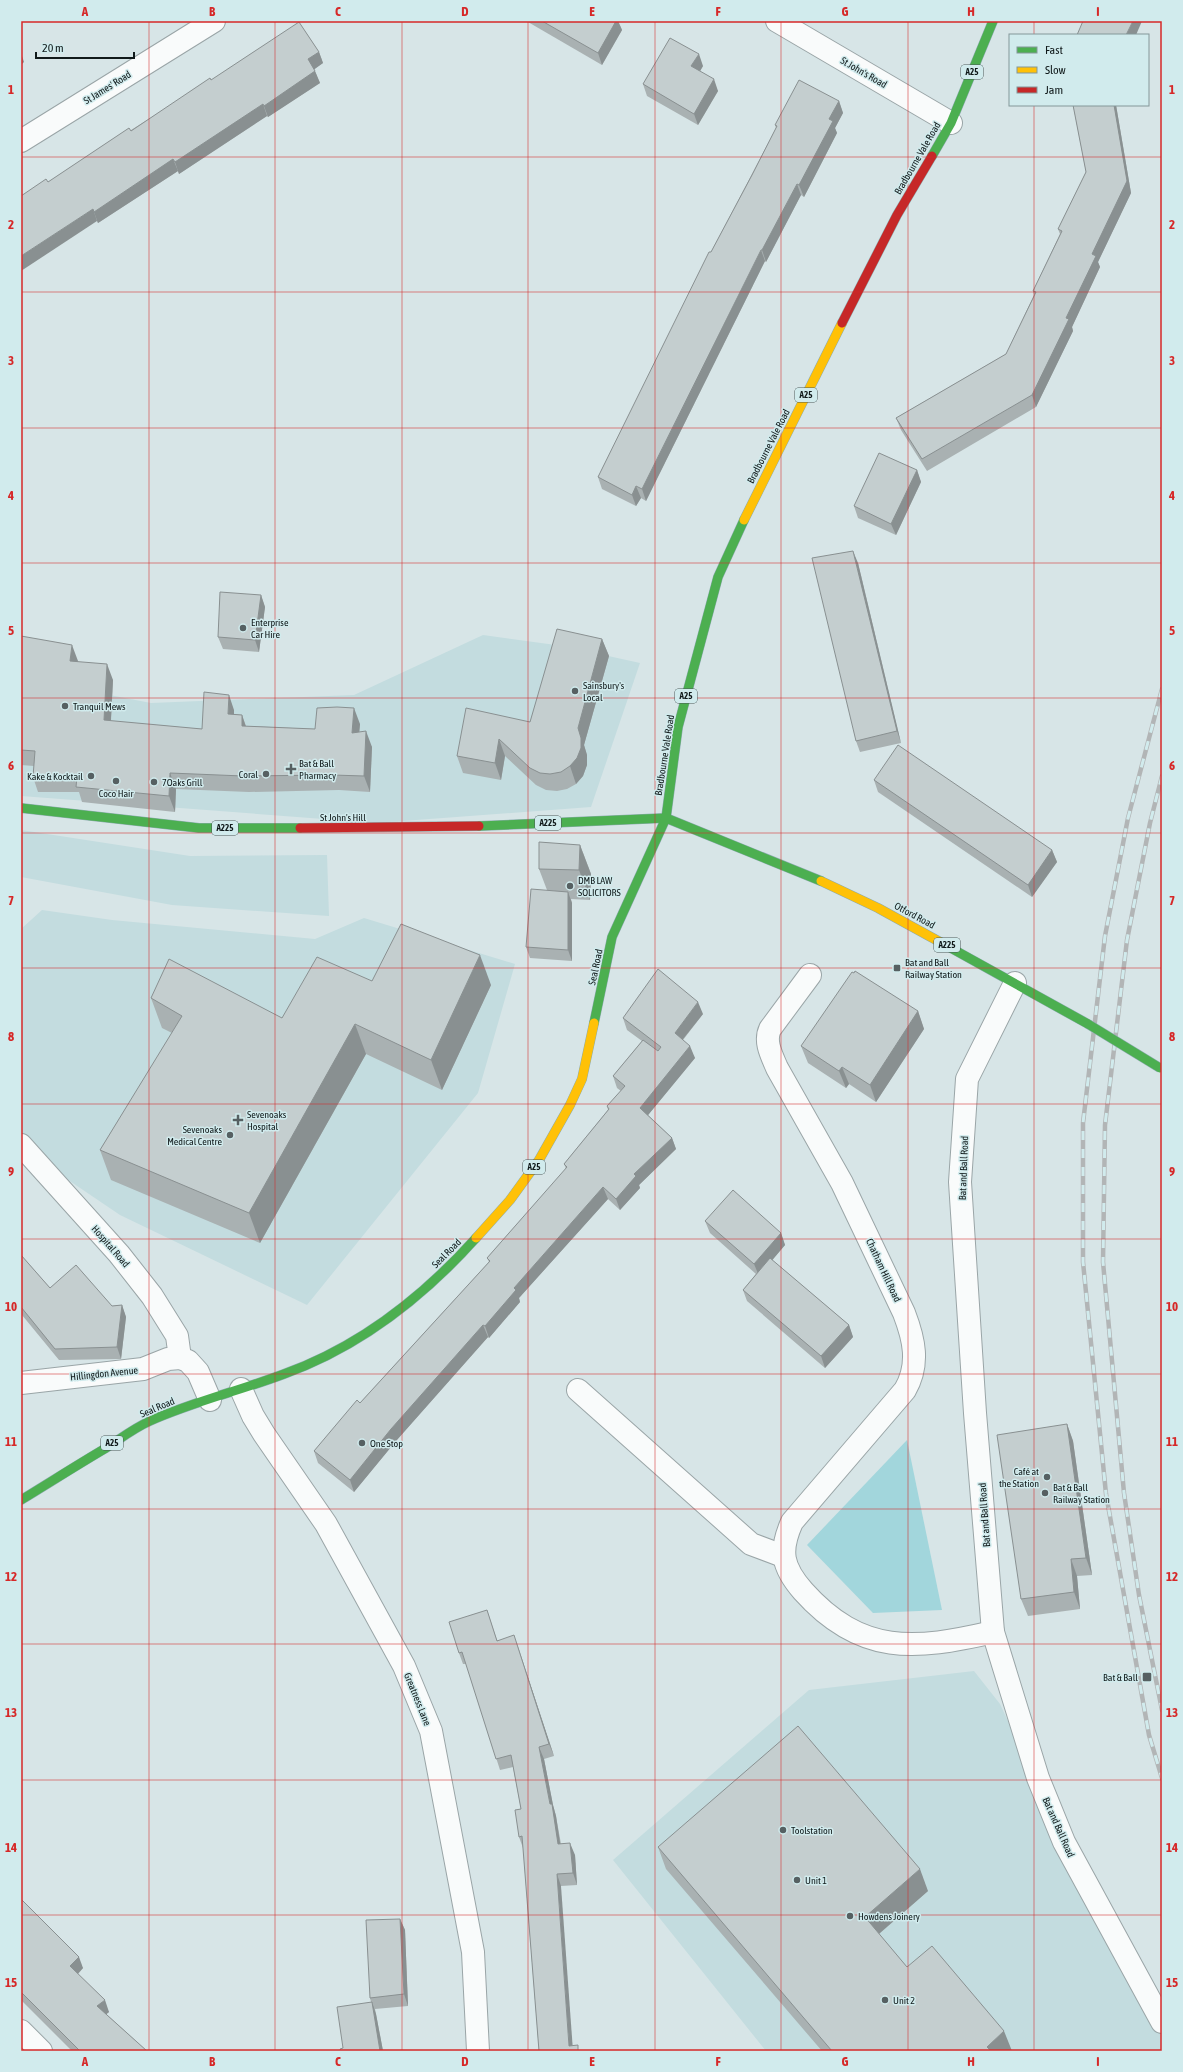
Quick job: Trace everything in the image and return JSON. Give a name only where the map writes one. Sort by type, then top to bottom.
[{"type":"main road","name":"Bradbourne Vale Road","points":[[666,818],[678,727],[718,577],[755,495],[883,243],[951,123],[993,21]]},
{"type":"main road","name":"St John's Hill","points":[[21,808],[199,828],[439,828],[666,818]]},
{"type":"main road","name":"Otford Road","points":[[666,818],[822,882],[891,915],[1088,1024],[1161,1068]]},
{"type":"main road","name":"Seal Road","points":[[21,1500],[147,1422],[174,1410],[210,1400],[320,1360],[382,1324],[418,1295],[464,1251],[525,1180],[551,1140],[582,1079],[612,937],[666,818]]},
{"type":"street","name":"St James' Road","points":[[21,141],[214,21]]},
{"type":"street","name":"St John's Road","points":[[777,21],[951,123]]},
{"type":"street","name":"Chatham Hill Road","points":[[810,975],[770,1029],[768,1038],[770,1052],[777,1068],[842,1183],[898,1300],[912,1336],[915,1361],[910,1380],[905,1390],[792,1522],[785,1537],[784,1556],[786,1566],[792,1578],[813,1602],[842,1627],[860,1635],[886,1642],[917,1644],[955,1641],[993,1632]]},
{"type":"street","name":"Bat and Ball Road","points":[[1015,983],[967,1079],[960,1182],[993,1632],[1038,1778],[1064,1842],[1162,2022]]},
{"type":"street","name":"Hospital Road","points":[[21,1144],[119,1254],[148,1291],[178,1336],[180,1358]]},
{"type":"street","points":[[180,1358],[188,1361],[198,1372],[210,1400]]},
{"type":"street","name":"Hillingdon Avenue","points":[[21,1383],[143,1369],[168,1359],[180,1358]]},
{"type":"street","name":"Greatness Lane","points":[[241,1389],[260,1428],[330,1531],[404,1666],[431,1731],[473,1952],[478,2051]]},
{"type":"street","points":[[578,1390],[751,1544],[784,1556]]},
{"type":"street","points":[[21,2031],[41,2051]]},
{"type":"shaded area","points":[[483,635],[563,646],[640,663],[591,807],[376,823],[21,796],[21,678],[151,703],[354,695]]},
{"type":"shaded area","points":[[21,830],[190,856],[327,855],[329,916],[172,905],[21,877]]},
{"type":"shaded area","name":"Sevenoaks Hospital","points":[[42,910],[112,920],[315,939],[364,918],[515,964],[478,1093],[307,1305],[120,1215],[21,1148],[21,929]]},
{"type":"shaded area","points":[[907,1440],[942,1610],[873,1613],[807,1545]]},
{"type":"shaded area","points":[[974,1671],[1000,1704],[1064,1842],[1162,2026],[1162,2051],[766,2051],[613,1860],[809,1690]]},
{"type":"building","points":[[542,21],[616,21],[598,53]]},
{"type":"building","points":[[1083,21],[1133,21],[1126,34],[1077,34]]},
{"type":"building","points":[[299,22],[319,52],[308,59],[315,71],[264,106],[263,104],[175,162],[173,159],[94,212],[93,209],[21,256],[21,196],[46,179],[48,182],[129,128],[131,131],[210,78],[211,80]]},
{"type":"building","points":[[670,38],[699,54],[691,66],[714,79],[694,114],[643,84]]},
{"type":"building","points":[[799,80],[839,101],[829,119],[833,121],[799,185],[797,184],[761,250],[642,489],[636,486],[632,495],[598,477],[709,252],[711,252],[752,175],[777,126],[775,125]]},
{"type":"building","points":[[1073,106],[1114,106],[1127,181],[1092,254],[1096,256],[1066,318],[1069,319],[1032,395],[922,459],[896,418],[1006,354],[1036,292],[1033,291],[1062,231],[1058,229],[1086,172]]},
{"type":"building","points":[[879,453],[917,470],[891,524],[854,506]]},
{"type":"building","points":[[853,551],[897,731],[856,741],[812,558]]},
{"type":"building","points":[[220,592],[261,595],[255,640],[218,637]]},
{"type":"building","name":"Sainsbury's Local","points":[[557,629],[602,639],[578,728],[581,738],[581,748],[577,758],[570,766],[561,772],[550,774],[540,773],[530,768],[499,739],[495,763],[457,756],[466,708],[530,722]]},
{"type":"building","points":[[21,636],[72,645],[70,661],[107,664],[104,720],[202,729],[204,692],[229,695],[228,714],[242,715],[242,726],[315,729],[317,708],[354,708],[352,733],[366,731],[364,776],[243,776],[170,773],[169,796],[76,787],[77,777],[33,777],[35,751],[21,750]]},
{"type":"building","points":[[898,745],[1052,850],[1028,885],[874,780]]},
{"type":"building","points":[[539,842],[580,845],[579,870],[539,869]]},
{"type":"building","points":[[531,889],[568,892],[568,950],[526,947]]},
{"type":"building","name":"Sevenoaks Medical Centre","points":[[401,924],[480,955],[431,1060],[355,1024],[249,1213],[100,1150],[182,1016],[151,998],[169,959],[282,1018],[317,957],[372,981]]},
{"type":"building","points":[[658,969],[698,1002],[675,1033],[690,1046],[640,1108],[672,1138],[634,1174],[636,1176],[616,1199],[603,1187],[514,1288],[516,1290],[485,1326],[483,1325],[391,1429],[350,1480],[314,1451],[357,1400],[360,1403],[490,1261],[487,1258],[567,1167],[564,1164],[609,1109],[607,1106],[625,1086],[613,1076],[643,1040],[658,1051],[661,1047],[623,1018]]},
{"type":"building","points":[[855,971],[918,1011],[870,1085],[842,1067],[839,1071],[801,1046],[852,972],[854,973]]},
{"type":"building","points":[[733,1190],[781,1233],[754,1264],[705,1221]]},
{"type":"building","points":[[21,1255],[50,1288],[76,1265],[112,1306],[122,1305],[117,1347],[55,1349],[21,1307]]},
{"type":"building","points":[[770,1258],[849,1325],[821,1356],[743,1290]]},
{"type":"building","name":"Bat & Ball Railway Station","points":[[1067,1424],[1086,1558],[1071,1559],[1074,1592],[1021,1599],[997,1435]]},
{"type":"building","points":[[487,1610],[497,1641],[514,1635],[549,1744],[539,1747],[550,1804],[552,1804],[558,1844],[570,1843],[573,1873],[557,1874],[569,2046],[578,2045],[578,2051],[539,2051],[522,1836],[519,1837],[515,1810],[521,1809],[511,1755],[496,1759],[462,1652],[459,1653],[449,1622]]},
{"type":"building","name":"Unit 1","points":[[798,1726],[920,1869],[865,1917],[907,1967],[932,1946],[1004,2031],[987,2047],[991,2051],[832,2051],[658,1847]]},
{"type":"building","points":[[21,1899],[79,1957],[70,1966],[105,2000],[97,2006],[147,2051],[80,2051],[21,1992]]},
{"type":"building","points":[[400,1919],[404,1994],[370,1998],[366,1920]]},
{"type":"building","points":[[372,2002],[380,2051],[341,2051],[340,2049],[343,2048],[337,2007]]},
{"type":"railway","points":[[1162,689],[1128,818],[1105,936],[1083,1123],[1083,1262],[1106,1494],[1149,1735],[1162,1778]]},
{"type":"railway","points":[[1162,776],[1150,823],[1127,940],[1105,1125],[1103,1262],[1124,1493],[1139,1595],[1162,1710]]},
{"type":"traffic: fast","points":[[932,156],[951,123],[993,21]]},
{"type":"traffic: fast","points":[[594,1023],[612,937],[666,818],[678,727],[718,577],[744,520]]},
{"type":"traffic: fast","points":[[21,808],[199,828],[300,828]]},
{"type":"traffic: fast","points":[[479,826],[666,818],[821,881]]},
{"type":"traffic: fast","points":[[940,942],[1088,1024]]},
{"type":"traffic: fast","points":[[1088,1024],[1160,1068]]},
{"type":"traffic: fast","points":[[21,1500],[144,1424],[182,1408],[284,1374],[312,1363],[338,1350],[364,1335],[412,1300],[456,1260],[476,1238]]},
{"type":"traffic: slow","points":[[744,520],[842,323]]},
{"type":"traffic: slow","points":[[821,881],[878,908],[940,942]]},
{"type":"traffic: slow","points":[[476,1238],[510,1200],[539,1160],[570,1105],[582,1079],[594,1023]]},
{"type":"traffic: jam","points":[[842,323],[897,215],[932,156]]},
{"type":"traffic: jam","points":[[300,828],[479,826]]},
{"type":"place","name":"Enterprise Car Hire","points":[[243,628]]},
{"type":"place","name":"Sainsbury's Local","points":[[575,691]]},
{"type":"place","name":"Tranquil Mews","points":[[65,706]]},
{"type":"place","name":"Bat & Ball Pharmacy","points":[[291,769]]},
{"type":"place","name":"Coral","points":[[266,774]]},
{"type":"place","name":"Kake & Kocktail","points":[[91,776]]},
{"type":"place","name":"Coco Hair","points":[[116,781]]},
{"type":"place","name":"7Oaks Grill","points":[[154,782]]},
{"type":"place","name":"DMB LAW SOLICITORS","points":[[570,886]]},
{"type":"place","name":"Bat and Ball Railway Station","points":[[897,968]]},
{"type":"place","name":"Sevenoaks Hospital","points":[[238,1120]]},
{"type":"place","name":"Sevenoaks Medical Centre","points":[[230,1135]]},
{"type":"place","name":"One Stop","points":[[362,1443]]},
{"type":"place","name":"Café at the Station","points":[[1047,1477]]},
{"type":"place","name":"Bat & Ball Railway Station","points":[[1045,1493]]},
{"type":"place","name":"Bat & Ball","points":[[1147,1677]]},
{"type":"place","name":"Toolstation","points":[[783,1830]]},
{"type":"place","name":"Unit 1","points":[[797,1880]]},
{"type":"place","name":"Howdens Joinery","points":[[850,1916]]},
{"type":"place","name":"Unit 2","points":[[885,2000]]}]
